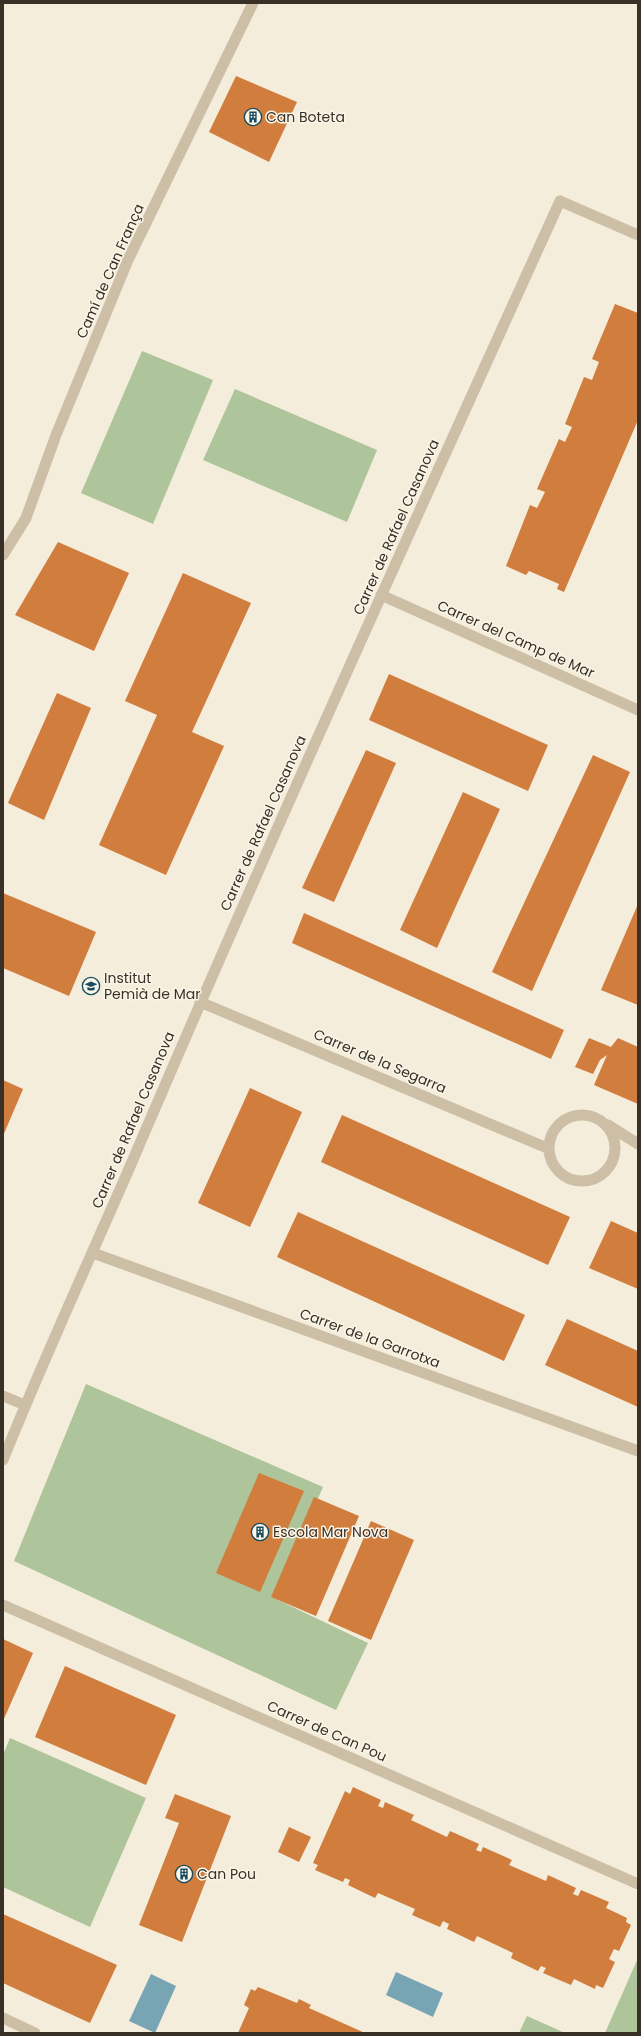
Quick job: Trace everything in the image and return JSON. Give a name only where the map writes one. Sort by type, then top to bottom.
[{"type":"street","name":"Camí de Can França","points":[[3,555],[26,518],[56,434],[128,260],[253,3]]},
{"type":"street","name":"Carrer de Rafael Casanova","points":[[3,1460],[25,1405],[93,1253],[200,1002],[381,595],[560,201],[638,235]]},
{"type":"street","name":"Carrer del Camp de Mar","points":[[381,595],[638,710]]},
{"type":"street","name":"Carrer de la Segarra","points":[[200,1002],[547,1148]]},
{"type":"street","points":[[605,1123],[612,1133],[616,1146],[614,1159],[607,1170],[596,1178],[582,1182],[569,1180],[558,1172],[550,1162],[547,1148],[554,1128],[571,1115],[593,1115],[638,1144]]},
{"type":"street","name":"Carrer de la Garrotxa","points":[[93,1253],[638,1451]]},
{"type":"street","points":[[3,1396],[25,1405]]},
{"type":"street","name":"Carrer de Can Pou","points":[[3,1605],[638,1884]]},
{"type":"street","points":[[3,2018],[34,2033]]},
{"type":"green space","points":[[142,351],[213,380],[153,524],[81,493]]},
{"type":"green space","points":[[235,389],[377,450],[347,522],[203,460]]},
{"type":"green space","points":[[86,1384],[323,1487],[274,1598],[368,1643],[336,1710],[14,1561]]},
{"type":"green space","points":[[10,1738],[146,1798],[90,1927],[3,1887],[3,1755]]},
{"type":"green space","points":[[638,1958],[638,2033],[605,2033]]},
{"type":"green space","points":[[527,2016],[565,2033],[519,2033]]},
{"type":"water","points":[[396,1972],[443,1993],[433,2017],[386,1995]]},
{"type":"water","points":[[151,1974],[176,1986],[155,2033],[129,2021]]},
{"type":"building","name":"Can Boteta","points":[[236,76],[297,102],[269,162],[209,132]]},
{"type":"building","points":[[615,304],[638,313],[638,420],[564,592],[557,589],[559,584],[529,571],[526,575],[506,566],[530,505],[537,508],[545,492],[537,489],[559,439],[565,442],[572,427],[565,424],[584,377],[592,380],[599,362],[592,359]]},
{"type":"building","points":[[58,542],[129,573],[94,651],[15,615]]},
{"type":"building","points":[[183,573],[251,603],[192,732],[224,746],[166,875],[99,845],[157,715],[125,701]]},
{"type":"building","points":[[389,674],[548,745],[528,791],[369,720]]},
{"type":"building","points":[[57,693],[91,708],[44,820],[8,803]]},
{"type":"building","points":[[366,750],[396,763],[334,902],[302,888]]},
{"type":"building","points":[[593,755],[630,772],[532,991],[492,972]]},
{"type":"building","points":[[463,792],[500,809],[437,948],[400,930]]},
{"type":"building","points":[[3,893],[96,932],[69,996],[3,968]]},
{"type":"building","points":[[638,904],[638,1005],[601,990]]},
{"type":"building","points":[[304,913],[564,1030],[551,1059],[292,943]]},
{"type":"building","points":[[589,1038],[611,1047],[618,1038],[638,1047],[638,1104],[594,1085],[607,1055],[600,1060],[593,1074],[575,1067]]},
{"type":"building","points":[[3,1080],[23,1089],[3,1136]]},
{"type":"building","points":[[250,1088],[302,1112],[250,1227],[198,1203]]},
{"type":"building","points":[[342,1115],[570,1217],[548,1265],[321,1162]]},
{"type":"building","points":[[298,1212],[525,1315],[504,1361],[277,1257]]},
{"type":"building","points":[[611,1221],[638,1233],[638,1289],[589,1268]]},
{"type":"building","points":[[567,1319],[638,1351],[638,1407],[545,1365]]},
{"type":"building","name":"Escola Mar Nova","points":[[259,1473],[304,1491],[260,1592],[216,1573]]},
{"type":"building","name":"Escola Mar Nova","points":[[314,1497],[359,1516],[316,1616],[271,1597]]},
{"type":"building","name":"Escola Mar Nova","points":[[371,1521],[414,1540],[371,1640],[328,1621]]},
{"type":"building","points":[[3,1639],[33,1653],[3,1721]]},
{"type":"building","points":[[65,1666],[176,1715],[146,1785],[35,1737]]},
{"type":"building","points":[[353,1787],[381,1800],[378,1806],[383,1808],[385,1802],[414,1815],[411,1820],[447,1837],[450,1831],[479,1844],[476,1850],[481,1852],[483,1847],[512,1860],[509,1865],[546,1881],[548,1875],[576,1888],[573,1894],[578,1896],[581,1890],[609,1902],[606,1908],[627,1918],[626,1922],[631,1925],[619,1951],[614,1949],[609,1959],[615,1962],[603,1988],[596,1985],[595,1989],[574,1979],[571,1985],[543,1973],[546,1968],[541,1966],[538,1971],[511,1958],[513,1953],[477,1936],[474,1942],[447,1929],[449,1924],[443,1921],[440,1927],[412,1915],[415,1909],[378,1893],[375,1898],[348,1885],[350,1880],[345,1878],[343,1882],[315,1870],[318,1865],[313,1863],[345,1791],[350,1794]]},
{"type":"building","name":"Can Pou","points":[[175,1794],[231,1816],[182,1942],[139,1925],[179,1823],[165,1818]]},
{"type":"building","points":[[289,1827],[311,1837],[299,1862],[278,1852]]},
{"type":"building","points":[[3,1914],[117,1965],[90,2023],[3,1983]]},
{"type":"building","points":[[258,1987],[297,2003],[299,1999],[311,2005],[309,2008],[365,2033],[238,2033],[249,2008],[244,2005],[251,1989],[255,1991]]},
{"type":"place","name":"Can Boteta","points":[[253,117]]},
{"type":"place","name":"Institut Pemià de Mar","points":[[91,986]]},
{"type":"place","name":"Escola Mar Nova","points":[[260,1532]]},
{"type":"place","name":"Can Pou","points":[[184,1874]]}]
